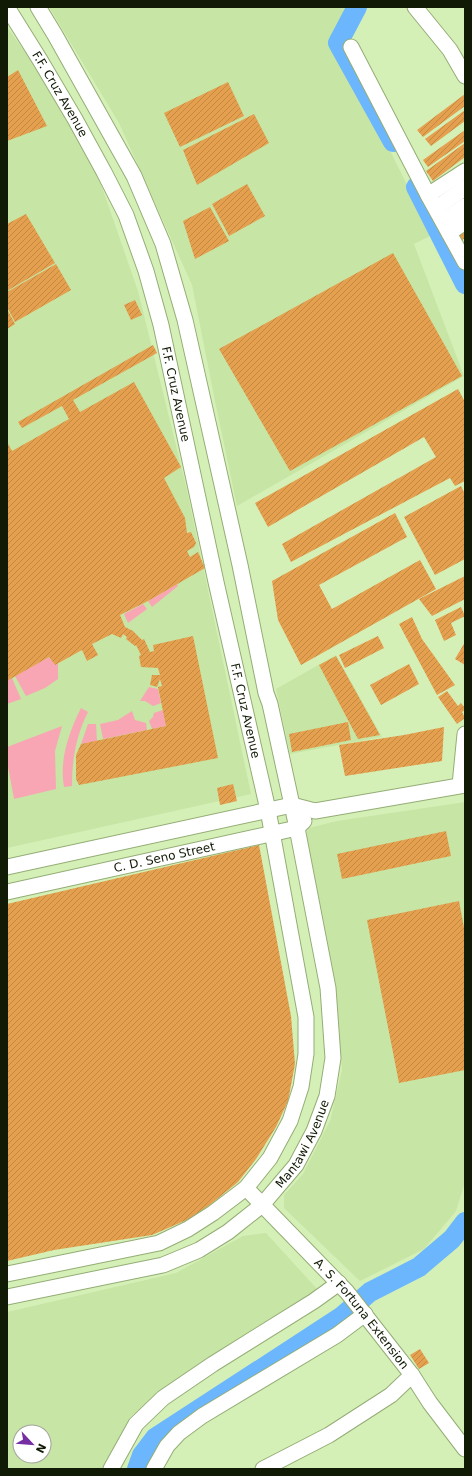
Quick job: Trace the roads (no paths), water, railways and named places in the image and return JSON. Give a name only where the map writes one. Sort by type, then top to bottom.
[{"type":"street","name":"F.F. Cruz Avenue","points":[[38,7],[134,176],[163,244],[185,320],[240,565],[266,693],[270,704],[292,805]]},
{"type":"street","points":[[416,7],[450,50],[465,76]]},
{"type":"street","name":"F.F. Cruz Avenue","points":[[7,8],[52,79],[104,172],[126,215],[146,271],[161,325],[216,582],[268,810]]},
{"type":"street","points":[[352,47],[428,195],[455,240]]},
{"type":"street","points":[[428,195],[465,171]]},
{"type":"street","points":[[455,240],[465,188]]},
{"type":"street","points":[[455,240],[465,206]]},
{"type":"street","points":[[455,240],[465,222]]},
{"type":"street","points":[[463,785],[465,734]]},
{"type":"street","name":"C. D. Seno Street","points":[[7,867],[292,805],[315,811],[463,785]]},
{"type":"street","name":"Mantawi Avenue","points":[[7,1297],[163,1265],[199,1250],[228,1232],[262,1205],[296,1165],[314,1131],[327,1096],[333,1058],[327,976],[292,805]]},
{"type":"street","name":"Mantawi Avenue","points":[[7,1274],[160,1243],[188,1229],[213,1213],[246,1188],[270,1158],[290,1121],[301,1087],[306,1054],[306,1016],[268,810]]},
{"type":"street","name":"C. D. Seno Street","points":[[7,892],[297,828],[315,811]]},
{"type":"street","points":[[119,842],[123,867]]},
{"type":"street","name":"A. S. Fortuna Extension","points":[[246,1188],[343,1287],[364,1312],[412,1375],[430,1403],[465,1449]]},
{"type":"street","points":[[111,1469],[136,1424],[163,1398],[213,1364],[314,1301],[343,1287]]},
{"type":"street","points":[[154,1469],[171,1442],[179,1433],[202,1416],[337,1335],[364,1312]]},
{"type":"street","points":[[263,1469],[329,1435],[391,1395],[412,1375]]},
{"type":"waterway","points":[[357,7],[338,43],[393,142]]},
{"type":"waterway","points":[[416,187],[465,284]]},
{"type":"waterway","points":[[137,1469],[142,1455],[155,1438],[341,1317],[370,1292],[419,1267],[452,1239],[465,1222]]}]
